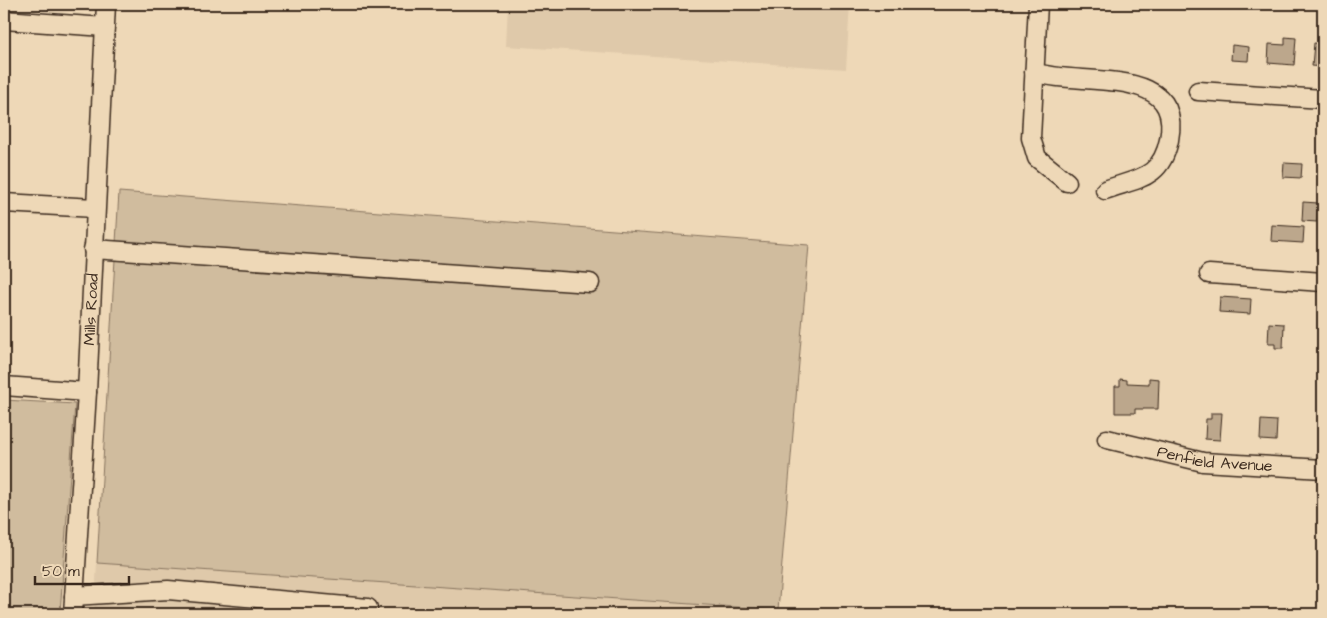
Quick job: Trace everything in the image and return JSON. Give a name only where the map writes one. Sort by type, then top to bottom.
[{"type":"street","name":"Mills Road","points":[[72,614],[87,392],[106,4]]},
{"type":"street","points":[[1038,4],[1031,138],[1037,158],[1067,182]]},
{"type":"street","points":[[4,20],[105,28]]},
{"type":"street","points":[[1034,72],[1047,76],[1107,81],[1139,86],[1160,96],[1166,105],[1170,119],[1170,135],[1167,152],[1162,163],[1144,176],[1105,190]]},
{"type":"street","points":[[1198,91],[1323,99]]},
{"type":"street","points":[[4,202],[95,208]]},
{"type":"street","points":[[93,249],[590,283]]},
{"type":"street","points":[[1209,274],[1323,282]]},
{"type":"street","points":[[4,386],[87,392]]},
{"type":"street","name":"Penfield Avenue","points":[[1107,439],[1203,462],[1323,469]]},
{"type":"street","points":[[74,596],[168,590],[368,608],[368,614]]},
{"type":"shaded area","points":[[508,4],[850,4],[846,69],[506,46]]},
{"type":"shaded area","points":[[119,192],[809,245],[778,610],[97,563]]},
{"type":"shaded area","points":[[4,400],[75,404],[60,614],[4,614]]},
{"type":"shaded area","points":[[97,563],[778,610],[777,614],[94,614]]},
{"type":"building","points":[[1285,37],[1296,38],[1294,65],[1268,63],[1269,44],[1285,45]]},
{"type":"building","points":[[1314,43],[1323,44],[1323,67],[1312,66]]},
{"type":"building","points":[[1232,45],[1249,47],[1248,61],[1231,60]]},
{"type":"building","points":[[1284,163],[1302,164],[1301,178],[1283,177]]},
{"type":"building","points":[[1303,202],[1318,203],[1317,222],[1302,221]]},
{"type":"building","points":[[1322,216],[1323,242],[1321,242]]},
{"type":"building","points":[[1272,225],[1304,227],[1303,243],[1271,241]]},
{"type":"building","points":[[1220,297],[1251,299],[1250,314],[1219,312]]},
{"type":"building","points":[[1320,309],[1323,309],[1323,332],[1318,331]]},
{"type":"building","points":[[1269,323],[1284,324],[1283,348],[1275,348],[1275,344],[1268,344]]},
{"type":"building","points":[[1149,378],[1159,379],[1158,409],[1135,409],[1135,413],[1115,413],[1115,386],[1120,386],[1120,379],[1127,380],[1127,383],[1149,384]]},
{"type":"building","points":[[1211,413],[1222,413],[1220,440],[1205,439],[1206,419],[1211,419]]},
{"type":"building","points":[[1261,420],[1277,421],[1276,441],[1260,440]]},
{"type":"building","points":[[214,610],[286,614],[214,614]]}]
